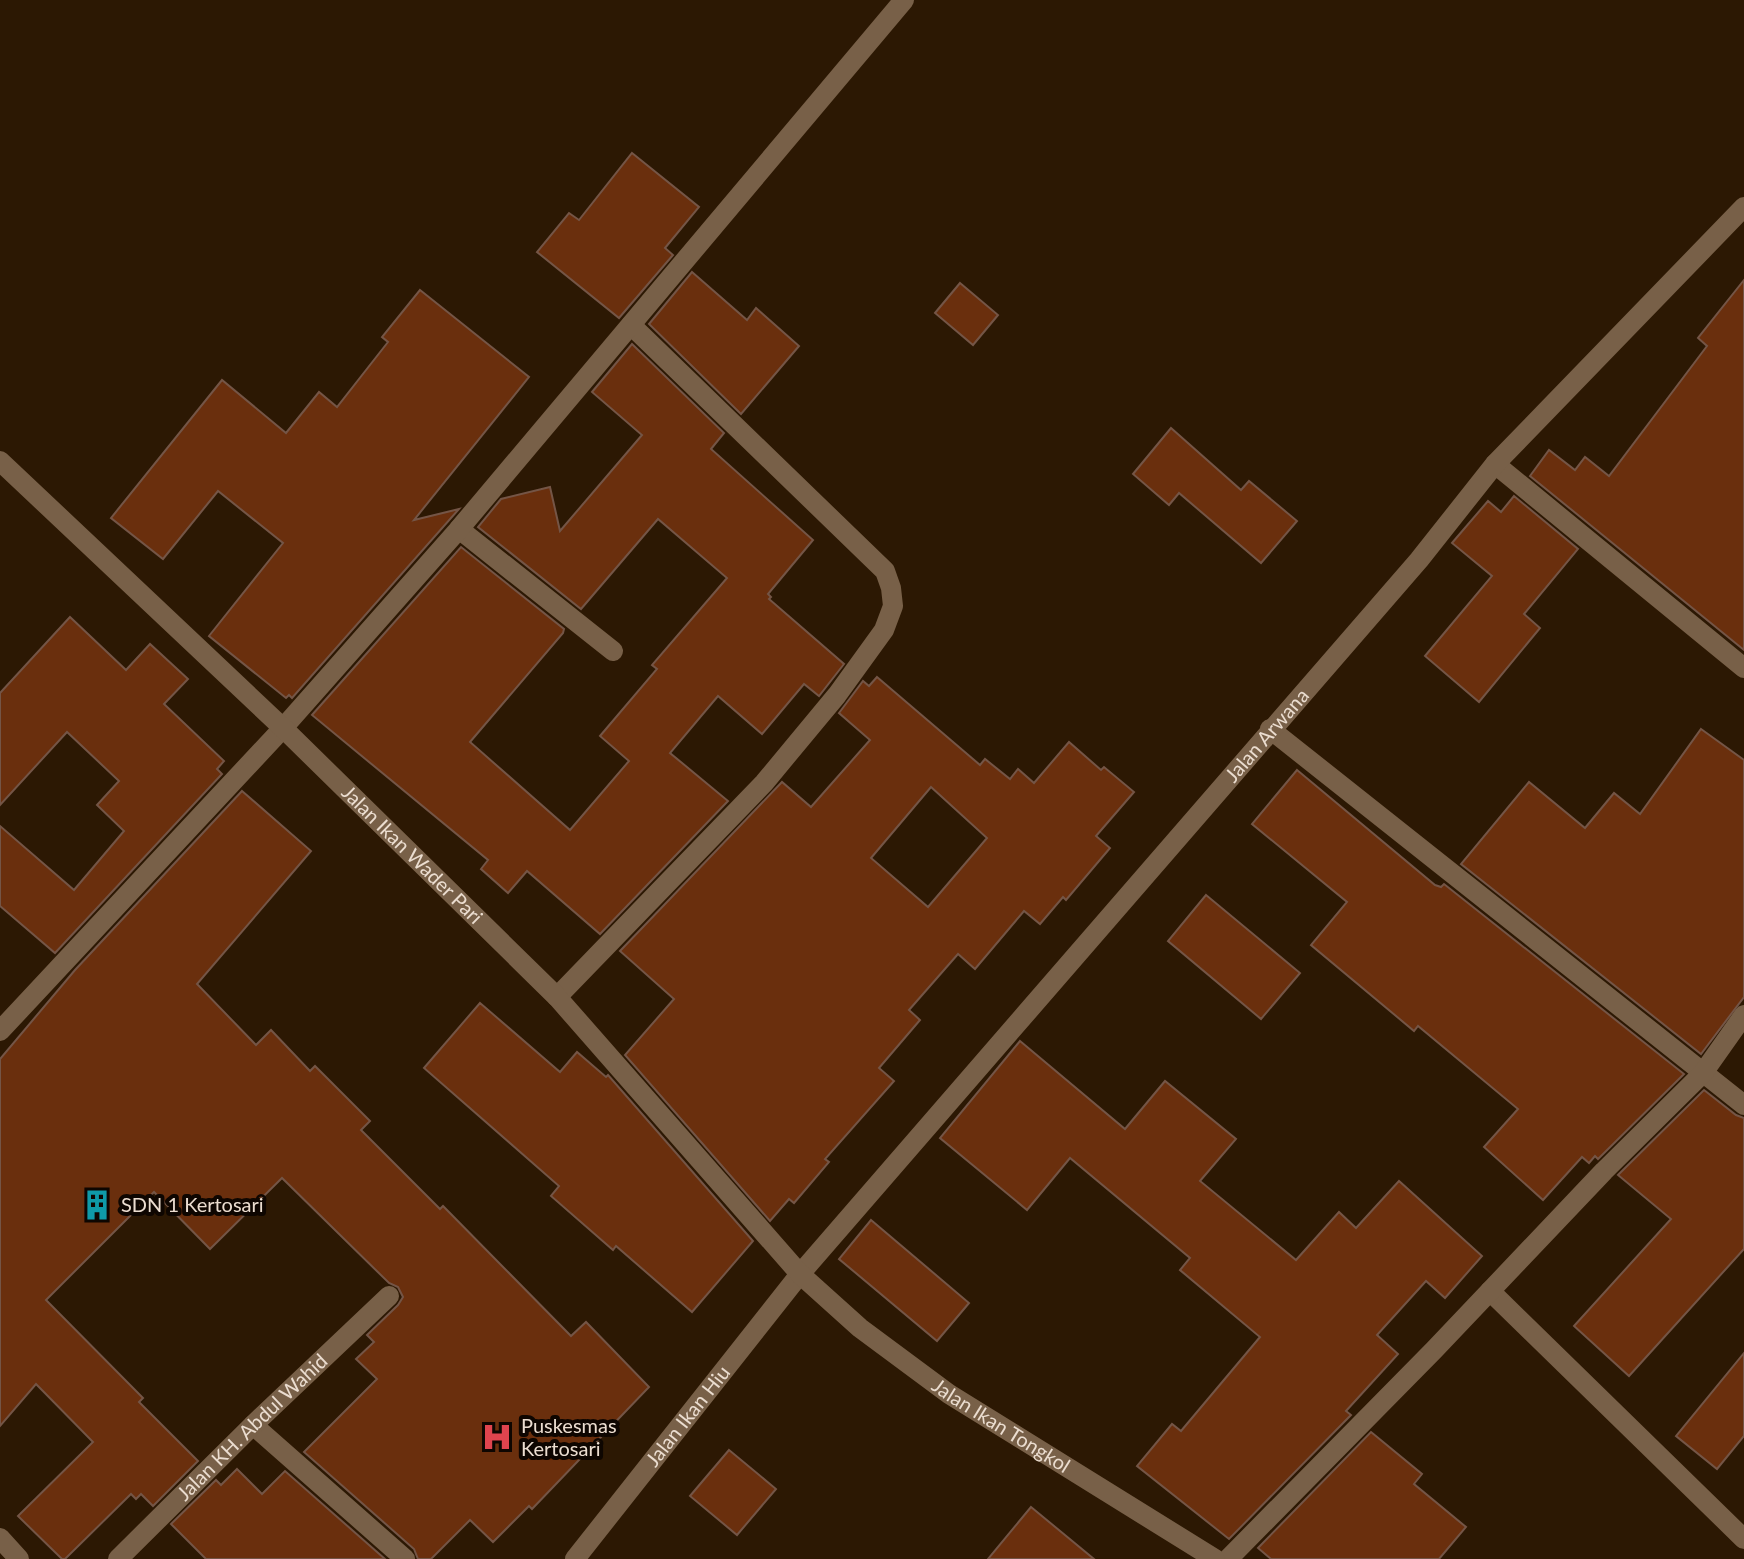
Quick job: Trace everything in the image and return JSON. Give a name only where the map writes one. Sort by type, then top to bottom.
[{"type":"street","points":[[0,1031],[283,728],[459,529],[904,0]]},
{"type":"street","name":"Jalan Arwana","points":[[800,1274],[1419,560],[1495,464],[1744,207]]},
{"type":"street","points":[[557,997],[764,783],[837,695],[875,643],[884,630],[893,606],[885,571],[631,325]]},
{"type":"street","name":"Jalan Ikan Wader Pari","points":[[0,461],[283,728],[557,997],[800,1274]]},
{"type":"street","points":[[1495,464],[1744,668]]},
{"type":"street","points":[[459,529],[613,651]]},
{"type":"street","points":[[1270,729],[1744,1105]]},
{"type":"street","points":[[1228,1559],[1703,1073],[1744,1015]]},
{"type":"street","name":"Jalan Ikan Hiu","points":[[575,1559],[800,1274]]},
{"type":"street","name":"Jalan Ikan Tongkol","points":[[800,1274],[860,1328],[949,1394],[1215,1559]]},
{"type":"street","points":[[1490,1291],[1744,1539]]},
{"type":"street","name":"Jalan KH. Abdul Wahid","points":[[118,1559],[389,1296]]},
{"type":"street","points":[[253,1425],[405,1559]]},
{"type":"street","points":[[0,1538],[19,1559]]},
{"type":"building","points":[[632,153],[699,207],[665,248],[673,255],[619,318],[537,252],[569,213],[579,220]]},
{"type":"building","points":[[692,272],[747,320],[756,308],[799,346],[741,414],[649,324]]},
{"type":"building","points":[[1744,280],[1744,650],[1530,476],[1549,450],[1575,470],[1585,457],[1609,476],[1707,346],[1698,338]]},
{"type":"building","points":[[960,283],[998,315],[973,345],[935,313]]},
{"type":"building","points":[[420,290],[529,377],[414,520],[459,509],[292,698],[289,695],[286,698],[209,636],[283,543],[218,491],[163,559],[111,518],[222,380],[286,433],[319,392],[337,407],[388,342],[382,337]]},
{"type":"building","points":[[632,344],[724,433],[711,449],[813,540],[768,594],[769,599],[844,664],[819,696],[804,684],[762,734],[718,696],[670,753],[728,801],[600,934],[527,871],[508,893],[481,869],[488,860],[312,715],[461,547],[564,629],[470,742],[570,830],[629,761],[600,736],[657,669],[652,665],[727,578],[658,519],[581,609],[478,527],[501,499],[550,487],[560,531],[642,435],[592,392]]},
{"type":"building","points":[[1171,428],[1241,490],[1249,481],[1297,521],[1261,563],[1179,493],[1169,505],[1133,474]]},
{"type":"building","points":[[1514,496],[1578,549],[1524,614],[1540,628],[1479,702],[1425,656],[1492,576],[1452,543],[1488,501],[1501,512]]},
{"type":"building","points":[[70,617],[126,670],[150,644],[188,679],[164,704],[224,761],[217,769],[222,774],[55,953],[0,906],[0,826],[74,890],[124,831],[97,805],[119,781],[67,732],[0,805],[0,693]]},
{"type":"building","points":[[877,677],[980,765],[985,759],[1010,779],[1018,769],[1034,783],[1069,742],[1101,770],[1104,767],[1134,792],[1096,836],[1110,848],[1066,900],[1063,897],[1040,924],[1024,911],[975,969],[958,954],[909,1010],[920,1020],[879,1068],[894,1081],[825,1159],[829,1162],[794,1203],[789,1199],[770,1221],[625,1055],[674,999],[620,951],[782,782],[811,807],[870,740],[839,713],[863,681],[869,686]],"holes":[[[931,787],[987,838],[928,907],[871,858]]]},
{"type":"building","points":[[1701,729],[1744,760],[1744,997],[1701,1054],[1461,864],[1529,782],[1585,828],[1614,793],[1640,814]]},
{"type":"building","points":[[1297,770],[1435,885],[1441,887],[1444,884],[1684,1074],[1598,1159],[1595,1156],[1589,1163],[1582,1157],[1543,1200],[1484,1147],[1518,1109],[1418,1026],[1414,1031],[1311,945],[1347,902],[1252,824]]},
{"type":"building","points":[[242,791],[311,851],[197,984],[256,1045],[271,1030],[310,1071],[315,1066],[370,1121],[361,1130],[440,1209],[443,1206],[571,1336],[586,1322],[649,1387],[532,1509],[529,1506],[493,1542],[470,1520],[431,1559],[418,1559],[414,1549],[304,1452],[377,1379],[356,1359],[374,1342],[367,1335],[403,1297],[398,1287],[389,1283],[282,1178],[210,1249],[154,1192],[46,1300],[143,1398],[139,1402],[198,1461],[153,1506],[141,1494],[136,1499],[131,1494],[65,1559],[18,1516],[93,1442],[36,1384],[0,1426],[0,1059],[75,970]]},
{"type":"building","points":[[1206,895],[1300,973],[1261,1019],[1168,941]]},
{"type":"building","points":[[480,1003],[560,1072],[577,1052],[606,1077],[608,1075],[753,1241],[692,1312],[616,1246],[613,1250],[551,1196],[559,1186],[424,1068]]},
{"type":"building","points":[[1020,1041],[1125,1129],[1165,1081],[1236,1139],[1200,1181],[1296,1260],[1339,1212],[1356,1228],[1399,1181],[1482,1256],[1445,1298],[1426,1281],[1377,1335],[1398,1354],[1346,1411],[1351,1415],[1229,1539],[1137,1466],[1172,1424],[1181,1431],[1260,1337],[1180,1270],[1190,1258],[1070,1158],[1027,1210],[940,1138]]},
{"type":"building","points":[[1704,1090],[1744,1118],[1744,1249],[1629,1376],[1574,1326],[1671,1219],[1618,1175]]},
{"type":"building","points":[[871,1220],[969,1303],[937,1341],[839,1259]]},
{"type":"building","points":[[1744,1353],[1744,1436],[1717,1469],[1676,1436]]},
{"type":"building","points":[[1371,1432],[1422,1474],[1414,1484],[1466,1527],[1439,1559],[1271,1559],[1258,1548]]},
{"type":"building","points":[[729,1450],[776,1489],[737,1535],[690,1496]]},
{"type":"building","points":[[237,1469],[262,1494],[285,1471],[385,1559],[206,1559],[171,1524],[216,1480],[221,1485]]},
{"type":"building","points":[[1031,1507],[1094,1559],[988,1559]]},
{"type":"place","name":"SDN 1 Kertosari","points":[[97,1205]]},
{"type":"place","name":"Puskesmas Kertosari","points":[[497,1437]]}]
